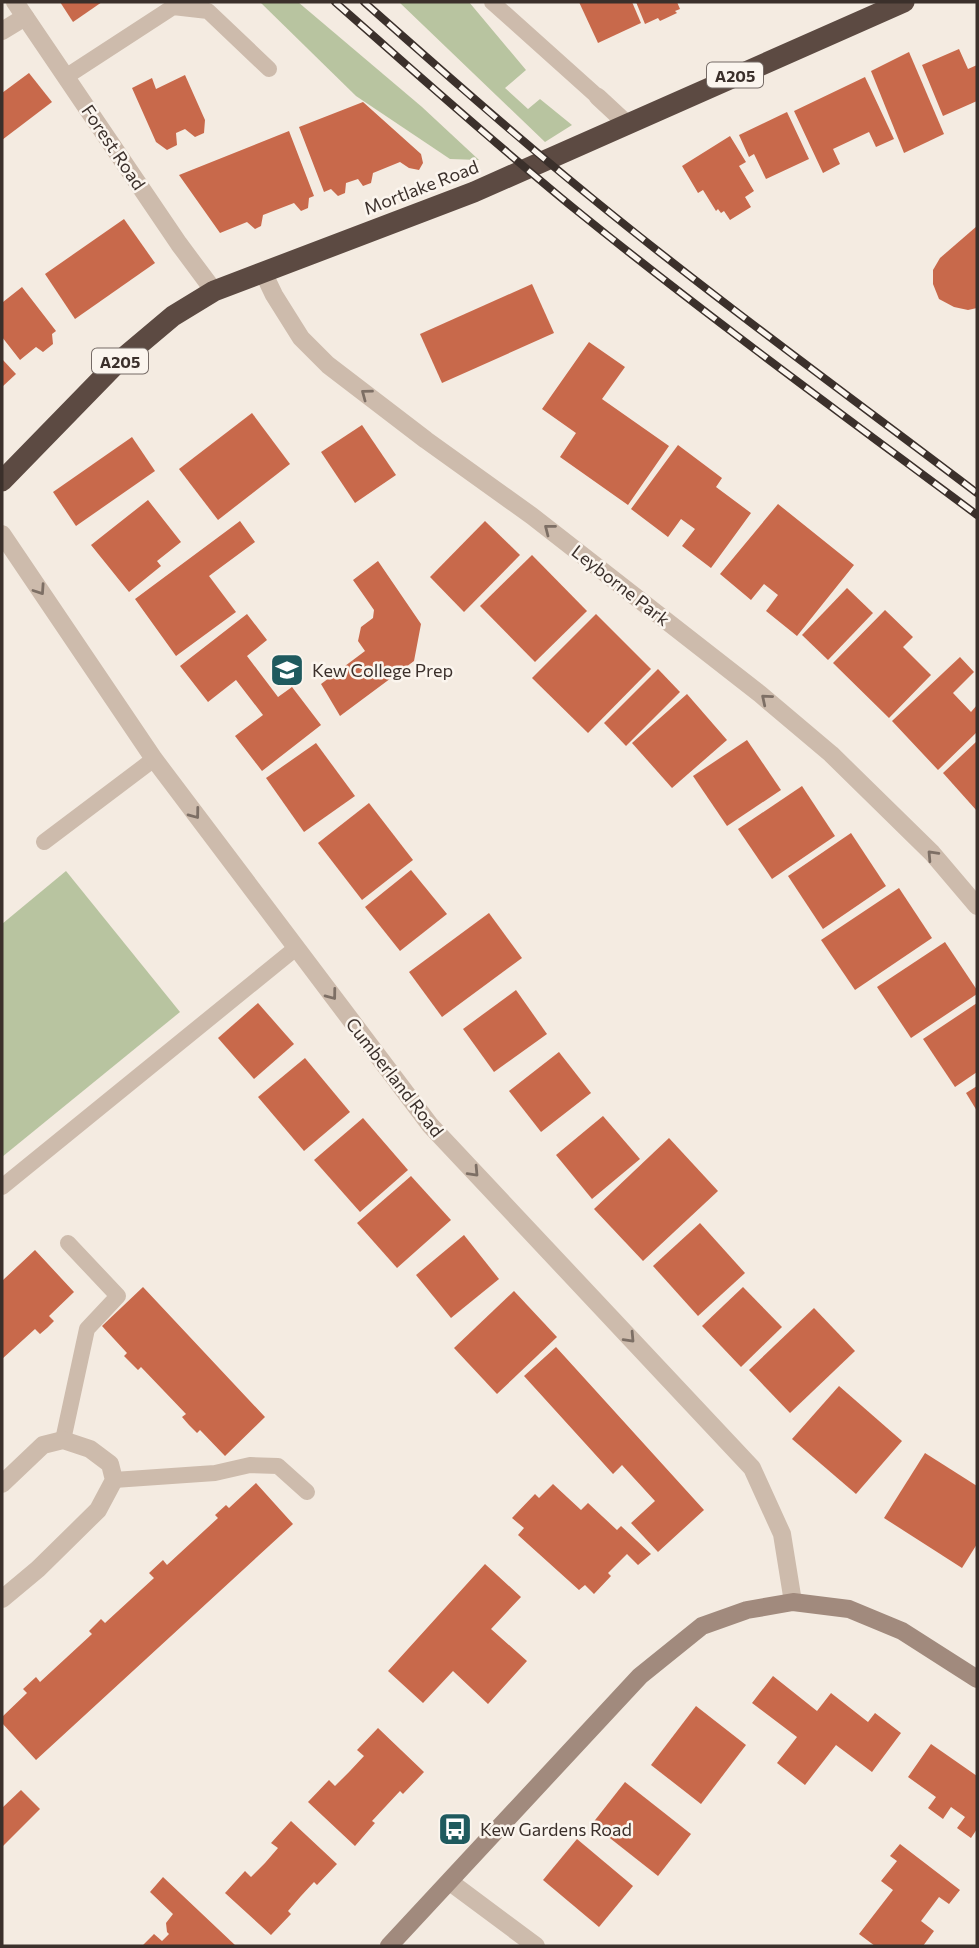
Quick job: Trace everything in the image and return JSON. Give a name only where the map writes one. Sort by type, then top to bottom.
[{"type":"highway","name":"Mortlake Road","points":[[2,481],[116,364],[173,316],[214,291],[474,192],[904,2]]},
{"type":"main road","points":[[389,1946],[640,1676],[702,1626],[747,1610],[793,1602],[849,1609],[902,1631],[977,1679]]},
{"type":"street","points":[[2,31],[20,10]]},
{"type":"street","name":"Forest Road","points":[[20,10],[214,291]]},
{"type":"street","points":[[598,97],[626,123]]},
{"type":"street","name":"Leyborne Park","points":[[263,272],[301,338],[327,365],[532,516],[760,694],[831,754],[932,853],[977,906]]},
{"type":"street","name":"Cumberland Road","points":[[2,534],[154,759],[430,1125],[752,1468],[782,1534],[793,1602]]},
{"type":"street","points":[[2,1484],[43,1445],[64,1440],[90,1449],[110,1464],[114,1480],[98,1510],[38,1569],[2,1599]]},
{"type":"street","points":[[450,1882],[536,1946]]},
{"type":"lane","points":[[492,2],[598,97]]},
{"type":"lane","points":[[67,76],[173,7],[208,11],[269,69]]},
{"type":"lane","points":[[44,842],[154,759]]},
{"type":"lane","points":[[2,1187],[296,948]]},
{"type":"lane","points":[[64,1440],[87,1329],[118,1296],[68,1243]]},
{"type":"lane","points":[[114,1480],[215,1473],[250,1465],[278,1466],[307,1492]]},
{"type":"green space","points":[[260,2],[298,2],[422,107],[479,160],[450,159],[356,96]]},
{"type":"green space","points":[[399,2],[469,2],[526,70],[505,88],[528,109],[540,99],[572,125],[545,142]]},
{"type":"green space","points":[[66,871],[180,1012],[2,1157],[2,924]]},
{"type":"building","points":[[60,2],[102,2],[73,22]]},
{"type":"building","points":[[579,2],[632,2],[641,23],[598,43]]},
{"type":"building","points":[[636,2],[677,2],[680,9],[660,21],[658,18],[645,24]]},
{"type":"building","points":[[959,49],[968,69],[977,65],[977,101],[943,116],[922,65]]},
{"type":"building","points":[[909,52],[944,134],[904,153],[871,71]]},
{"type":"building","points":[[29,73],[52,102],[2,140],[2,93]]},
{"type":"building","points":[[185,75],[205,120],[204,133],[195,137],[185,129],[176,133],[177,145],[167,150],[156,142],[132,88],[152,78],[156,89]]},
{"type":"building","points":[[865,77],[894,139],[876,147],[869,132],[833,149],[840,164],[823,173],[794,111]]},
{"type":"building","points":[[363,102],[421,154],[423,163],[419,170],[400,162],[373,173],[371,183],[363,186],[358,179],[346,183],[345,193],[338,196],[331,189],[324,192],[299,127]]},
{"type":"building","points":[[787,112],[809,159],[766,179],[754,154],[749,157],[739,135]]},
{"type":"building","points":[[289,131],[314,196],[309,198],[308,208],[301,211],[294,203],[263,215],[261,226],[255,229],[247,222],[220,233],[179,175]]},
{"type":"building","points":[[730,136],[746,162],[739,166],[754,191],[745,197],[751,207],[730,220],[724,211],[716,211],[703,190],[698,193],[682,166]]},
{"type":"building","points":[[124,219],[155,263],[75,319],[45,274]]},
{"type":"building","points":[[977,226],[977,308],[968,310],[954,307],[939,299],[933,284],[933,270],[940,258]]},
{"type":"building","points":[[532,284],[554,333],[442,383],[420,334]]},
{"type":"building","points":[[22,287],[56,331],[52,334],[53,344],[43,352],[36,347],[20,360],[2,337],[2,300],[3,302]]},
{"type":"building","points":[[589,342],[625,367],[602,399],[669,446],[628,505],[560,457],[576,433],[542,409]]},
{"type":"building","points":[[2,359],[16,374],[2,387]]},
{"type":"building","points":[[252,413],[290,464],[218,520],[179,469]]},
{"type":"building","points":[[362,425],[396,475],[355,503],[321,452]]},
{"type":"building","points":[[132,437],[155,471],[76,526],[53,492]]},
{"type":"building","points":[[678,445],[722,478],[716,487],[751,513],[711,568],[682,546],[695,529],[681,519],[668,537],[631,509]]},
{"type":"building","points":[[148,500],[181,542],[157,561],[161,566],[129,592],[91,545]]},
{"type":"building","points":[[778,504],[854,565],[797,636],[766,611],[778,595],[764,584],[751,600],[720,574]]},
{"type":"building","points":[[240,521],[255,542],[209,576],[236,612],[176,656],[135,599]]},
{"type":"building","points":[[485,521],[520,555],[464,612],[430,577]]},
{"type":"building","points":[[532,555],[587,611],[535,662],[480,606]]},
{"type":"building","points":[[378,561],[421,624],[414,661],[340,716],[321,684],[365,651],[358,641],[361,627],[373,618],[374,610],[353,580]]},
{"type":"building","points":[[847,588],[873,613],[828,660],[802,635]]},
{"type":"building","points":[[885,610],[913,637],[903,647],[931,675],[889,718],[833,663]]},
{"type":"building","points":[[247,614],[267,640],[247,656],[278,697],[292,687],[321,725],[262,771],[235,736],[263,715],[236,680],[208,702],[180,666]]},
{"type":"building","points":[[596,614],[651,669],[588,733],[532,678]]},
{"type":"building","points":[[960,657],[974,672],[953,693],[971,712],[977,705],[977,732],[938,770],[892,721]]},
{"type":"building","points":[[658,669],[680,692],[626,746],[604,723]]},
{"type":"building","points":[[687,694],[727,740],[672,788],[632,743]]},
{"type":"building","points":[[747,740],[781,790],[727,826],[693,776]]},
{"type":"building","points":[[977,741],[977,811],[943,773]]},
{"type":"building","points":[[316,743],[355,796],[304,832],[266,778]]},
{"type":"building","points":[[802,786],[835,836],[772,879],[738,829]]},
{"type":"building","points":[[369,803],[413,860],[362,900],[318,843]]},
{"type":"building","points":[[851,833],[886,886],[823,929],[788,876]]},
{"type":"building","points":[[411,870],[447,914],[400,951],[365,907]]},
{"type":"building","points":[[899,888],[932,938],[855,990],[821,940]]},
{"type":"building","points":[[489,913],[522,958],[442,1017],[409,972]]},
{"type":"building","points":[[945,942],[977,994],[911,1038],[877,987]]},
{"type":"building","points":[[516,990],[547,1034],[494,1072],[463,1029]]},
{"type":"building","points":[[258,1003],[294,1044],[254,1079],[218,1038]]},
{"type":"building","points":[[977,1003],[977,1072],[955,1087],[923,1039]]},
{"type":"building","points":[[559,1052],[591,1093],[541,1132],[509,1091]]},
{"type":"building","points":[[305,1058],[350,1112],[304,1151],[258,1097]]},
{"type":"building","points":[[977,1086],[977,1111],[966,1093]]},
{"type":"building","points":[[603,1116],[640,1159],[592,1199],[556,1155]]},
{"type":"building","points":[[363,1118],[408,1170],[360,1212],[314,1160]]},
{"type":"building","points":[[669,1138],[718,1191],[643,1261],[594,1209]]},
{"type":"building","points":[[411,1176],[451,1220],[397,1268],[357,1223]]},
{"type":"building","points":[[700,1223],[745,1273],[698,1316],[653,1266]]},
{"type":"building","points":[[464,1235],[499,1279],[451,1318],[416,1275]]},
{"type":"building","points":[[35,1250],[74,1292],[49,1316],[54,1321],[47,1328],[40,1334],[35,1329],[2,1359],[2,1281]]},
{"type":"building","points":[[143,1287],[265,1417],[225,1456],[200,1430],[197,1433],[189,1425],[182,1417],[186,1414],[141,1367],[138,1370],[124,1356],[127,1353],[102,1326]]},
{"type":"building","points":[[743,1287],[782,1327],[741,1367],[702,1326]]},
{"type":"building","points":[[514,1291],[557,1337],[497,1394],[454,1348]]},
{"type":"building","points":[[814,1308],[855,1351],[790,1413],[749,1370]]},
{"type":"building","points":[[556,1347],[704,1510],[658,1552],[631,1523],[655,1501],[622,1465],[613,1474],[524,1376]]},
{"type":"building","points":[[839,1386],[902,1441],[856,1494],[792,1439]]},
{"type":"building","points":[[925,1453],[977,1486],[977,1544],[962,1568],[884,1518]]},
{"type":"building","points":[[256,1483],[293,1524],[36,1760],[2,1723],[2,1717],[27,1693],[23,1689],[36,1677],[40,1682],[92,1634],[89,1631],[101,1619],[105,1623],[154,1578],[149,1573],[163,1560],[167,1565],[218,1518],[215,1515],[226,1505],[229,1508]]},
{"type":"building","points":[[553,1484],[581,1510],[588,1503],[617,1530],[621,1526],[651,1554],[638,1565],[627,1554],[608,1573],[611,1576],[594,1594],[585,1585],[579,1590],[518,1535],[524,1528],[512,1518],[535,1494],[539,1498]]},
{"type":"building","points":[[485,1564],[521,1597],[491,1629],[527,1661],[488,1704],[453,1671],[423,1703],[388,1671]]},
{"type":"building","points":[[773,1676],[817,1711],[831,1693],[868,1722],[875,1713],[901,1733],[872,1772],[836,1745],[805,1785],[777,1763],[797,1737],[752,1703]]},
{"type":"building","points":[[696,1706],[746,1745],[701,1804],[651,1765]]},
{"type":"building","points":[[378,1728],[424,1772],[403,1794],[400,1791],[372,1821],[375,1823],[355,1846],[308,1802],[329,1780],[335,1786],[350,1771],[364,1756],[357,1750]]},
{"type":"building","points":[[931,1744],[977,1776],[977,1829],[971,1838],[957,1828],[965,1817],[951,1807],[943,1819],[928,1808],[936,1797],[908,1777]]},
{"type":"building","points":[[625,1782],[691,1834],[658,1876],[592,1824]]},
{"type":"building","points":[[21,1790],[40,1809],[2,1847],[2,1808]]},
{"type":"building","points":[[291,1821],[337,1864],[317,1885],[314,1882],[288,1911],[291,1914],[271,1935],[225,1893],[245,1871],[251,1877],[265,1863],[278,1848],[271,1843]]},
{"type":"building","points":[[577,1839],[633,1886],[599,1927],[543,1880]]},
{"type":"building","points":[[900,1844],[960,1890],[949,1904],[939,1897],[921,1921],[934,1931],[923,1946],[875,1946],[859,1934],[893,1890],[881,1881],[897,1861],[890,1856]]},
{"type":"building","points":[[163,1877],[236,1946],[142,1946],[154,1934],[162,1941],[169,1934],[166,1923],[173,1914],[150,1892]]},
{"type":"railway","points":[[335,2],[576,210],[775,365],[977,515]]},
{"type":"railway","points":[[364,2],[535,151],[640,237],[977,493]]},
{"type":"place","name":"Kew College Prep","points":[[287,670]]},
{"type":"place","name":"Kew Gardens Road","points":[[455,1829]]}]
